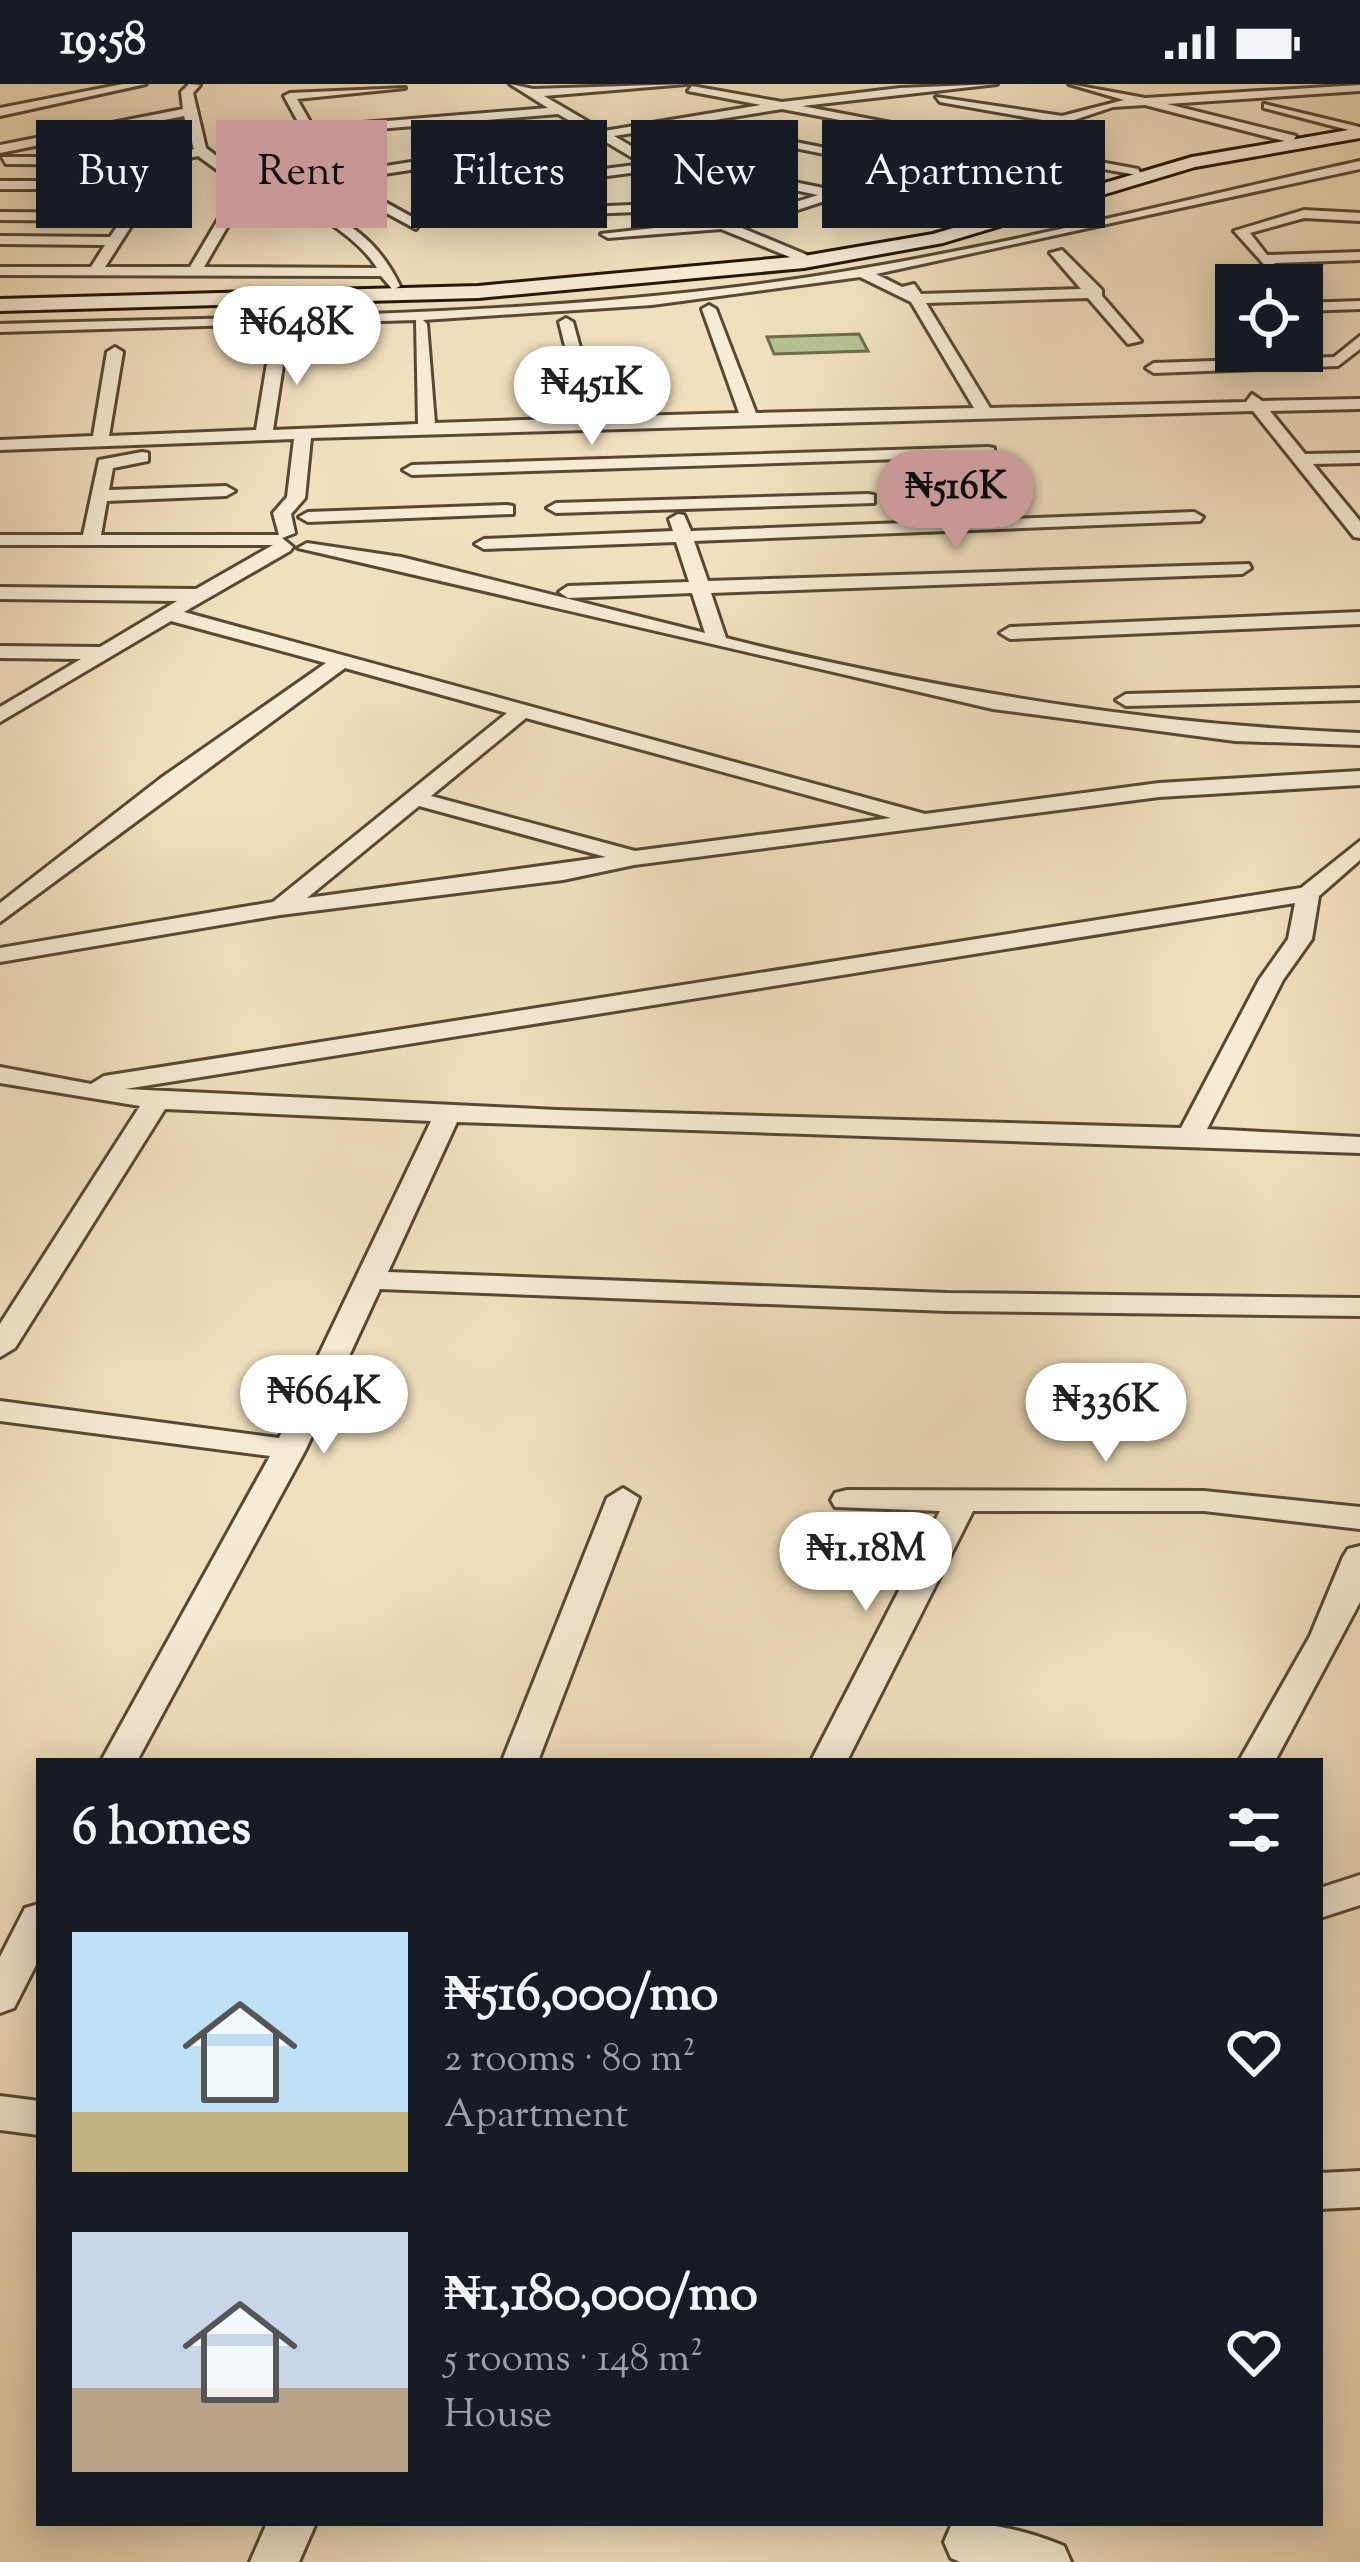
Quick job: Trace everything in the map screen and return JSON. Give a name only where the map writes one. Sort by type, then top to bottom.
[{"type":"main road","points":[[1105,185],[1138,173],[1292,139],[1360,131]]},
{"type":"main road","points":[[1105,187],[1221,156],[1360,131]]},
{"type":"main road","points":[[0,303],[391,282],[537,285],[802,258],[949,228]]},
{"type":"main road","points":[[0,303],[537,285],[843,257],[971,228]]},
{"type":"street","points":[[0,112],[140,84]]},
{"type":"street","points":[[206,84],[190,85],[187,128],[216,168]]},
{"type":"street","points":[[516,84],[578,120]]},
{"type":"street","points":[[707,120],[893,89],[991,84]]},
{"type":"street","points":[[1075,84],[1292,139]]},
{"type":"street","points":[[303,120],[290,96],[397,86],[424,120]]},
{"type":"street","points":[[531,93],[686,86],[858,120]]},
{"type":"street","points":[[893,89],[1062,119],[1132,100],[1360,88]]},
{"type":"street","points":[[18,91],[72,96]]},
{"type":"street","points":[[1268,106],[1360,131]]},
{"type":"street","points":[[437,120],[562,110]]},
{"type":"street","points":[[0,149],[190,111]]},
{"type":"street","points":[[192,154],[202,151]]},
{"type":"street","points":[[1105,210],[1360,154]]},
{"type":"street","points":[[0,160],[36,160]]},
{"type":"street","points":[[0,328],[601,306],[863,272],[1360,165]]},
{"type":"street","points":[[1105,166],[1138,173]]},
{"type":"street","points":[[0,185],[36,185]]},
{"type":"street","points":[[349,228],[360,233],[417,222],[387,205]]},
{"type":"street","points":[[1360,218],[1304,214],[1241,230],[1266,263],[1360,256]]},
{"type":"street","points":[[0,216],[36,216]]},
{"type":"street","points":[[95,272],[121,228]]},
{"type":"street","points":[[194,272],[221,228]]},
{"type":"street","points":[[608,234],[700,228]]},
{"type":"street","points":[[734,228],[802,258]]},
{"type":"street","points":[[360,233],[391,282]]},
{"type":"street","points":[[0,240],[113,241]]},
{"type":"street","points":[[1057,253],[1097,293],[1133,341]]},
{"type":"street","points":[[898,265],[982,410]]},
{"type":"street","points":[[0,271],[194,272],[391,282]]},
{"type":"street","points":[[863,272],[915,299],[1097,293]]},
{"type":"street","points":[[1323,306],[1360,305]]},
{"type":"street","points":[[709,308],[748,417]]},
{"type":"street","points":[[566,322],[592,422]]},
{"type":"street","points":[[420,324],[427,430]]},
{"type":"street","points":[[264,434],[280,334]]},
{"type":"street","points":[[1154,368],[1338,361],[1360,341]]},
{"type":"street","points":[[100,442],[115,352]]},
{"type":"street","points":[[0,445],[1360,400]]},
{"type":"street","points":[[1254,403],[1360,533]]},
{"type":"street","points":[[653,420],[673,505],[718,643]]},
{"type":"street","points":[[303,434],[296,497],[313,535],[401,563],[906,689],[1090,723],[1255,739],[1360,739]]},
{"type":"street","points":[[412,470],[988,452]]},
{"type":"street","points":[[91,539],[105,464],[112,458],[214,454]]},
{"type":"street","points":[[1300,459],[1360,458]]},
{"type":"street","points":[[100,496],[226,491]]},
{"type":"street","points":[[282,540],[281,513],[296,497]]},
{"type":"street","points":[[556,508],[868,499]]},
{"type":"street","points":[[1335,505],[1360,505]]},
{"type":"street","points":[[0,540],[282,540],[507,510]]},
{"type":"street","points":[[484,544],[1194,517]]},
{"type":"street","points":[[0,716],[110,653],[282,540]]},
{"type":"street","points":[[532,594],[1242,568]]},
{"type":"street","points":[[0,593],[195,595]]},
{"type":"street","points":[[168,614],[934,822]]},
{"type":"street","points":[[1010,633],[1360,619]]},
{"type":"street","points":[[0,652],[110,653]]},
{"type":"street","points":[[0,915],[169,783],[344,660]]},
{"type":"street","points":[[1126,700],[1360,694]]},
{"type":"street","points":[[280,908],[526,708]]},
{"type":"street","points":[[0,955],[280,908],[563,873],[634,858],[1159,790],[1360,778]]},
{"type":"street","points":[[413,798],[634,858]]},
{"type":"street","points":[[74,1088],[1308,894],[1360,848]]},
{"type":"street","points":[[1191,1134],[1271,980],[1300,940],[1308,894]]},
{"type":"street","points":[[0,1076],[157,1100],[961,1132],[1191,1134],[1360,1145]]},
{"type":"street","points":[[0,1348],[157,1100]]},
{"type":"street","points":[[121,1758],[290,1449],[448,1113]]},
{"type":"street","points":[[372,1280],[903,1300],[1360,1307]]},
{"type":"street","points":[[0,1411],[290,1449]]},
{"type":"street","points":[[521,1758],[623,1498]]},
{"type":"street","points":[[847,1499],[1204,1501],[1360,1518]]},
{"type":"street","points":[[832,1758],[962,1500]]},
{"type":"street","points":[[1259,1758],[1309,1674],[1347,1598],[1360,1557]]},
{"type":"street","points":[[1323,1903],[1360,1890]]},
{"type":"street","points":[[0,1997],[36,1925]]},
{"type":"street","points":[[0,2113],[36,2118]]},
{"type":"street","points":[[1323,2191],[1360,2189]]},
{"type":"street","points":[[274,2562],[291,2526]]},
{"type":"street","points":[[968,2542],[1047,2562]]},
{"type":"green space","points":[[859,334],[868,351],[774,354],[767,337]]}]
